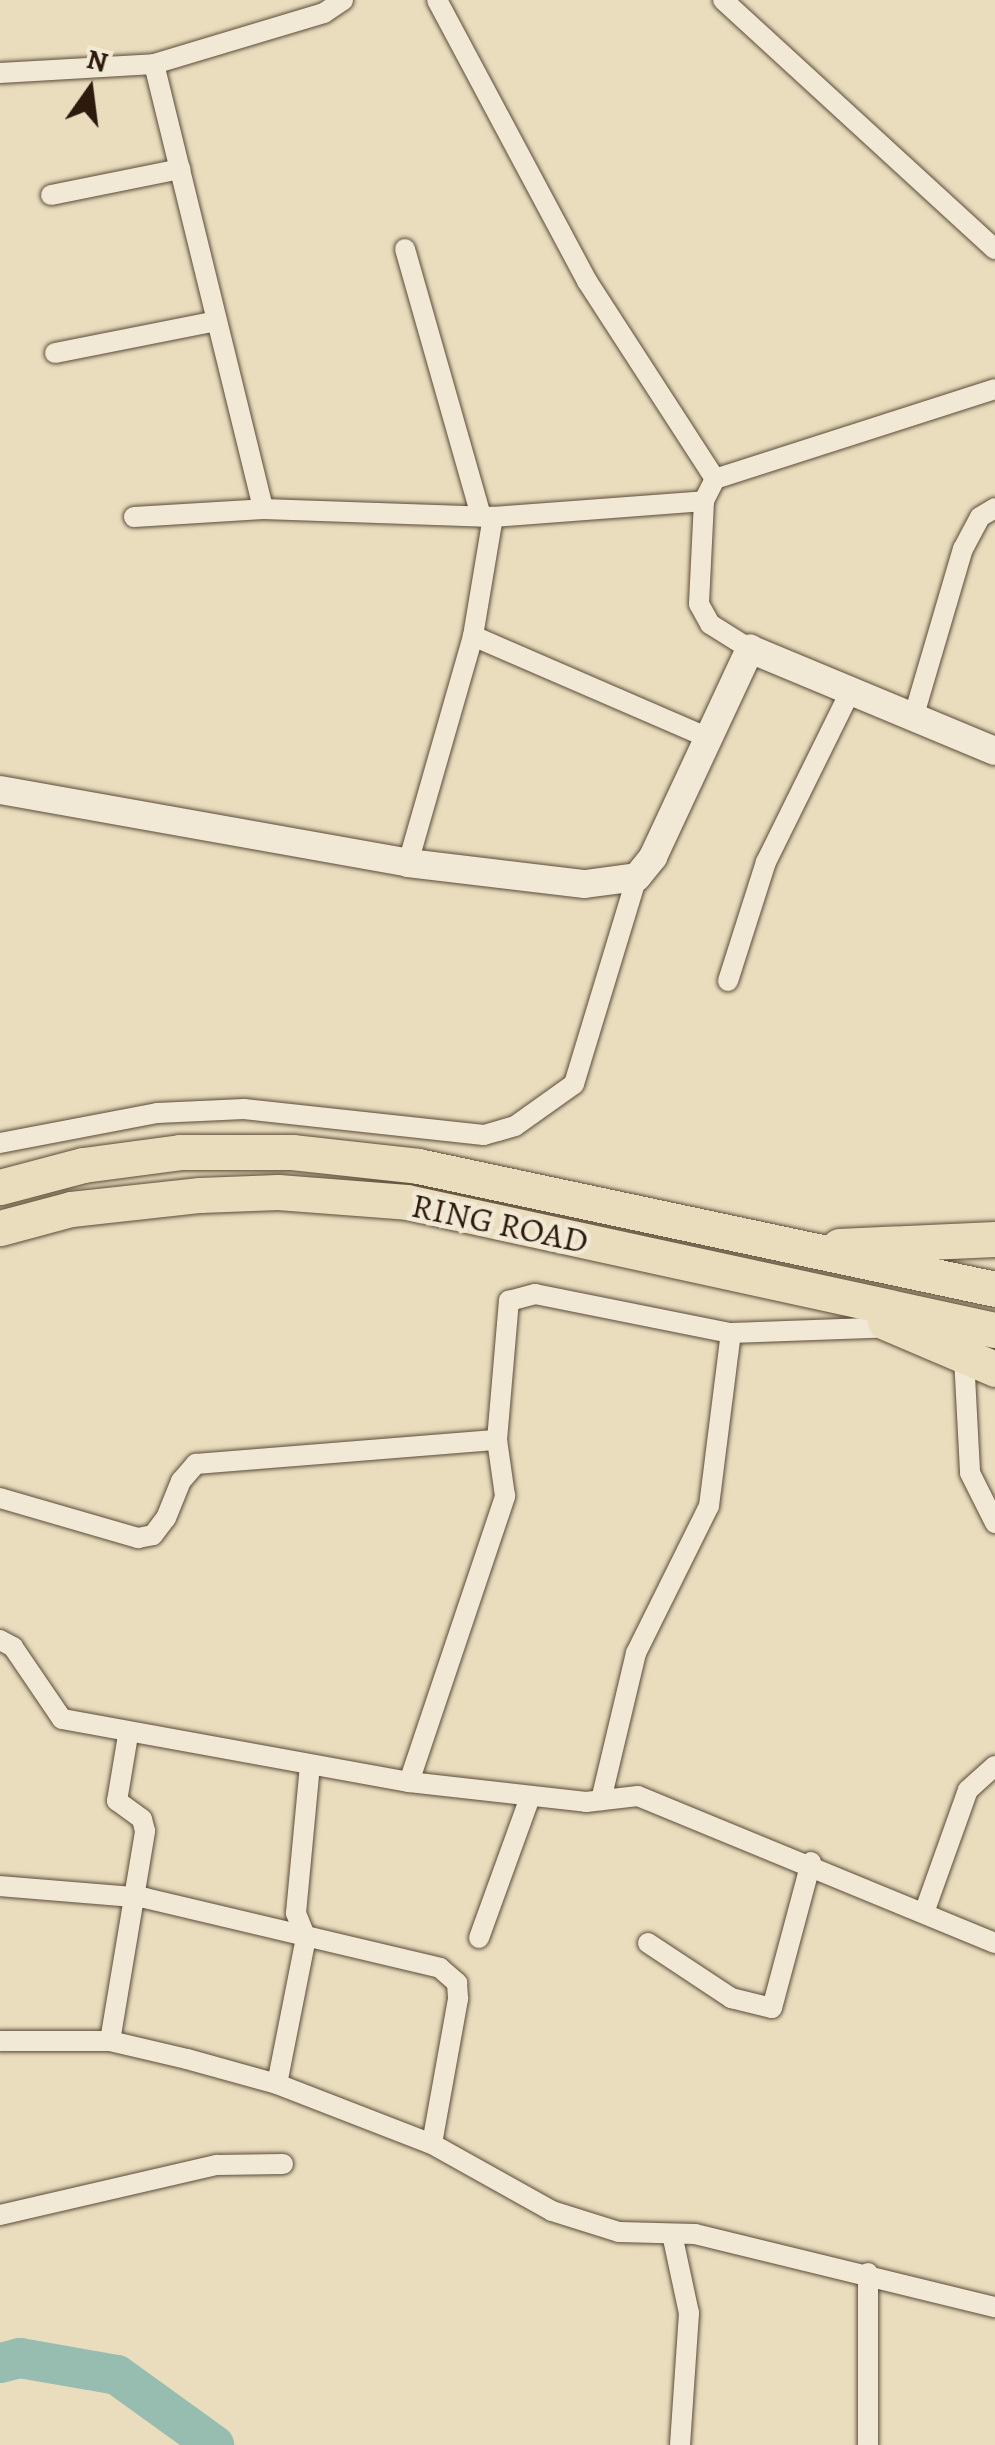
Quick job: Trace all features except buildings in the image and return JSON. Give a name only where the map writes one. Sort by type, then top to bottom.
[{"type":"highway","name":"RING ROAD","points":[[0,1187],[82,1165],[180,1152],[292,1152],[418,1166],[995,1289]]},
{"type":"highway","name":"RING ROAD","points":[[0,1228],[71,1210],[200,1195],[278,1192],[407,1202],[829,1297],[995,1330]]},
{"type":"highway","points":[[793,1248],[995,1240]]},
{"type":"highway","points":[[829,1297],[980,1363]]},
{"type":"street","points":[[0,73],[154,64],[324,14],[343,0]]},
{"type":"street","points":[[438,0],[587,280],[715,478]]},
{"type":"street","points":[[723,0],[995,249]]},
{"type":"street","points":[[154,64],[263,509]]},
{"type":"street","points":[[51,195],[180,169]]},
{"type":"street","points":[[405,249],[487,517],[473,636],[408,863]]},
{"type":"street","points":[[55,353],[216,322]]},
{"type":"street","points":[[995,389],[715,478],[704,501],[699,604],[710,624],[750,649],[849,694],[914,715],[995,751]]},
{"type":"street","points":[[134,517],[263,509],[487,517],[704,501]]},
{"type":"street","points":[[914,715],[963,549],[980,517],[995,508]]},
{"type":"street","points":[[473,636],[706,737]]},
{"type":"street","points":[[0,1142],[140,1116],[244,1109],[484,1134],[516,1126],[574,1084],[636,877],[653,857],[750,649]]},
{"type":"street","points":[[728,981],[766,862],[849,694]]},
{"type":"street","points":[[0,790],[408,863],[585,884],[636,877]]},
{"type":"street","points":[[409,1782],[493,1545],[505,1496],[497,1440],[509,1301],[520,1293],[730,1333],[896,1327]]},
{"type":"street","points":[[601,1800],[636,1652],[708,1506],[730,1333]]},
{"type":"street","points":[[980,1363],[970,1473],[995,1523]]},
{"type":"street","points":[[0,1498],[138,1538],[159,1526],[196,1464],[497,1440]]},
{"type":"street","points":[[0,1640],[12,1646],[62,1719],[128,1735],[409,1782],[530,1797],[601,1800],[638,1796],[811,1862],[995,1943]]},
{"type":"street","points":[[110,2041],[145,1831],[142,1819],[117,1801],[128,1735]]},
{"type":"street","points":[[277,2084],[306,1938],[296,1913],[310,1765]]},
{"type":"street","points":[[925,1910],[968,1790],[986,1780],[995,1766]]},
{"type":"street","points":[[479,1938],[530,1797]]},
{"type":"street","points":[[648,1942],[731,1998],[772,2008],[811,1862]]},
{"type":"street","points":[[0,1886],[132,1900],[440,1968],[457,1982],[432,2144]]},
{"type":"street","points":[[0,2040],[110,2041],[277,2084],[432,2144],[552,2211],[618,2232],[672,2234],[868,2272],[995,2307]]},
{"type":"street","points":[[0,2216],[216,2165],[282,2164]]},
{"type":"street","points":[[672,2234],[689,2313],[680,2445]]},
{"type":"street","points":[[868,2272],[868,2445]]},
{"type":"waterway","points":[[0,2363],[20,2358],[117,2375],[214,2445]]}]
